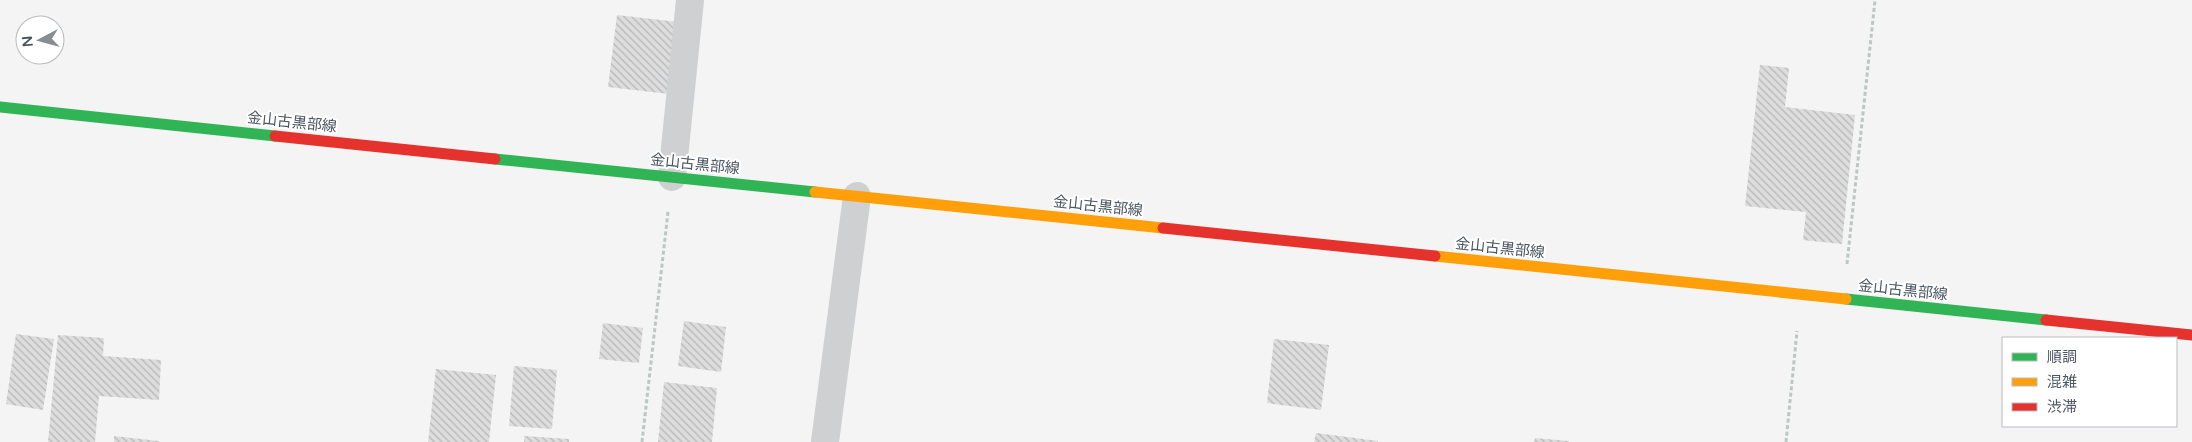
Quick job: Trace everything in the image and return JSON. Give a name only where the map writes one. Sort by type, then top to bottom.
[{"type":"main road","name":"金山古黒部線","points":[[0,107],[2192,335]]},
{"type":"street","points":[[672,177],[690,0]]},
{"type":"street","points":[[825,442],[857,196]]},
{"type":"path","points":[[1843,299],[1875,0]]},
{"type":"path","points":[[642,442],[672,177]]},
{"type":"path","points":[[1786,442],[1801,294]]},
{"type":"building","points":[[617,15],[678,22],[669,94],[608,87]]},
{"type":"building","points":[[1760,65],[1789,68],[1785,107],[1855,115],[1842,244],[1803,240],[1806,212],[1745,206]]},
{"type":"building","points":[[684,321],[726,327],[721,372],[678,366]]},
{"type":"building","points":[[603,323],[643,328],[639,363],[599,359]]},
{"type":"building","points":[[16,334],[54,339],[43,410],[6,404]]},
{"type":"building","points":[[58,335],[104,338],[103,356],[161,360],[159,400],[99,396],[95,442],[48,442]]},
{"type":"building","points":[[1274,339],[1329,345],[1321,410],[1267,403]]},
{"type":"building","points":[[514,366],[557,370],[552,429],[509,426]]},
{"type":"building","points":[[436,369],[496,375],[489,442],[428,442]]},
{"type":"building","points":[[664,382],[717,388],[712,442],[658,442]]},
{"type":"building","points":[[1316,433],[1378,441],[1378,442],[1314,442]]},
{"type":"building","points":[[114,436],[159,441],[159,442],[114,442]]},
{"type":"building","points":[[524,436],[569,439],[569,442],[524,442]]},
{"type":"building","points":[[1535,438],[1569,441],[1569,442],[1534,442]]},
{"type":"traffic: fast","points":[[0,107],[275,136]]},
{"type":"traffic: fast","points":[[495,159],[815,192]]},
{"type":"traffic: fast","points":[[1846,299],[2046,320]]},
{"type":"traffic: slow","points":[[815,192],[1163,228]]},
{"type":"traffic: slow","points":[[1435,256],[1846,299]]},
{"type":"traffic: jam","points":[[275,136],[495,159]]},
{"type":"traffic: jam","points":[[1163,228],[1435,256]]},
{"type":"traffic: jam","points":[[2046,320],[2192,335]]}]
